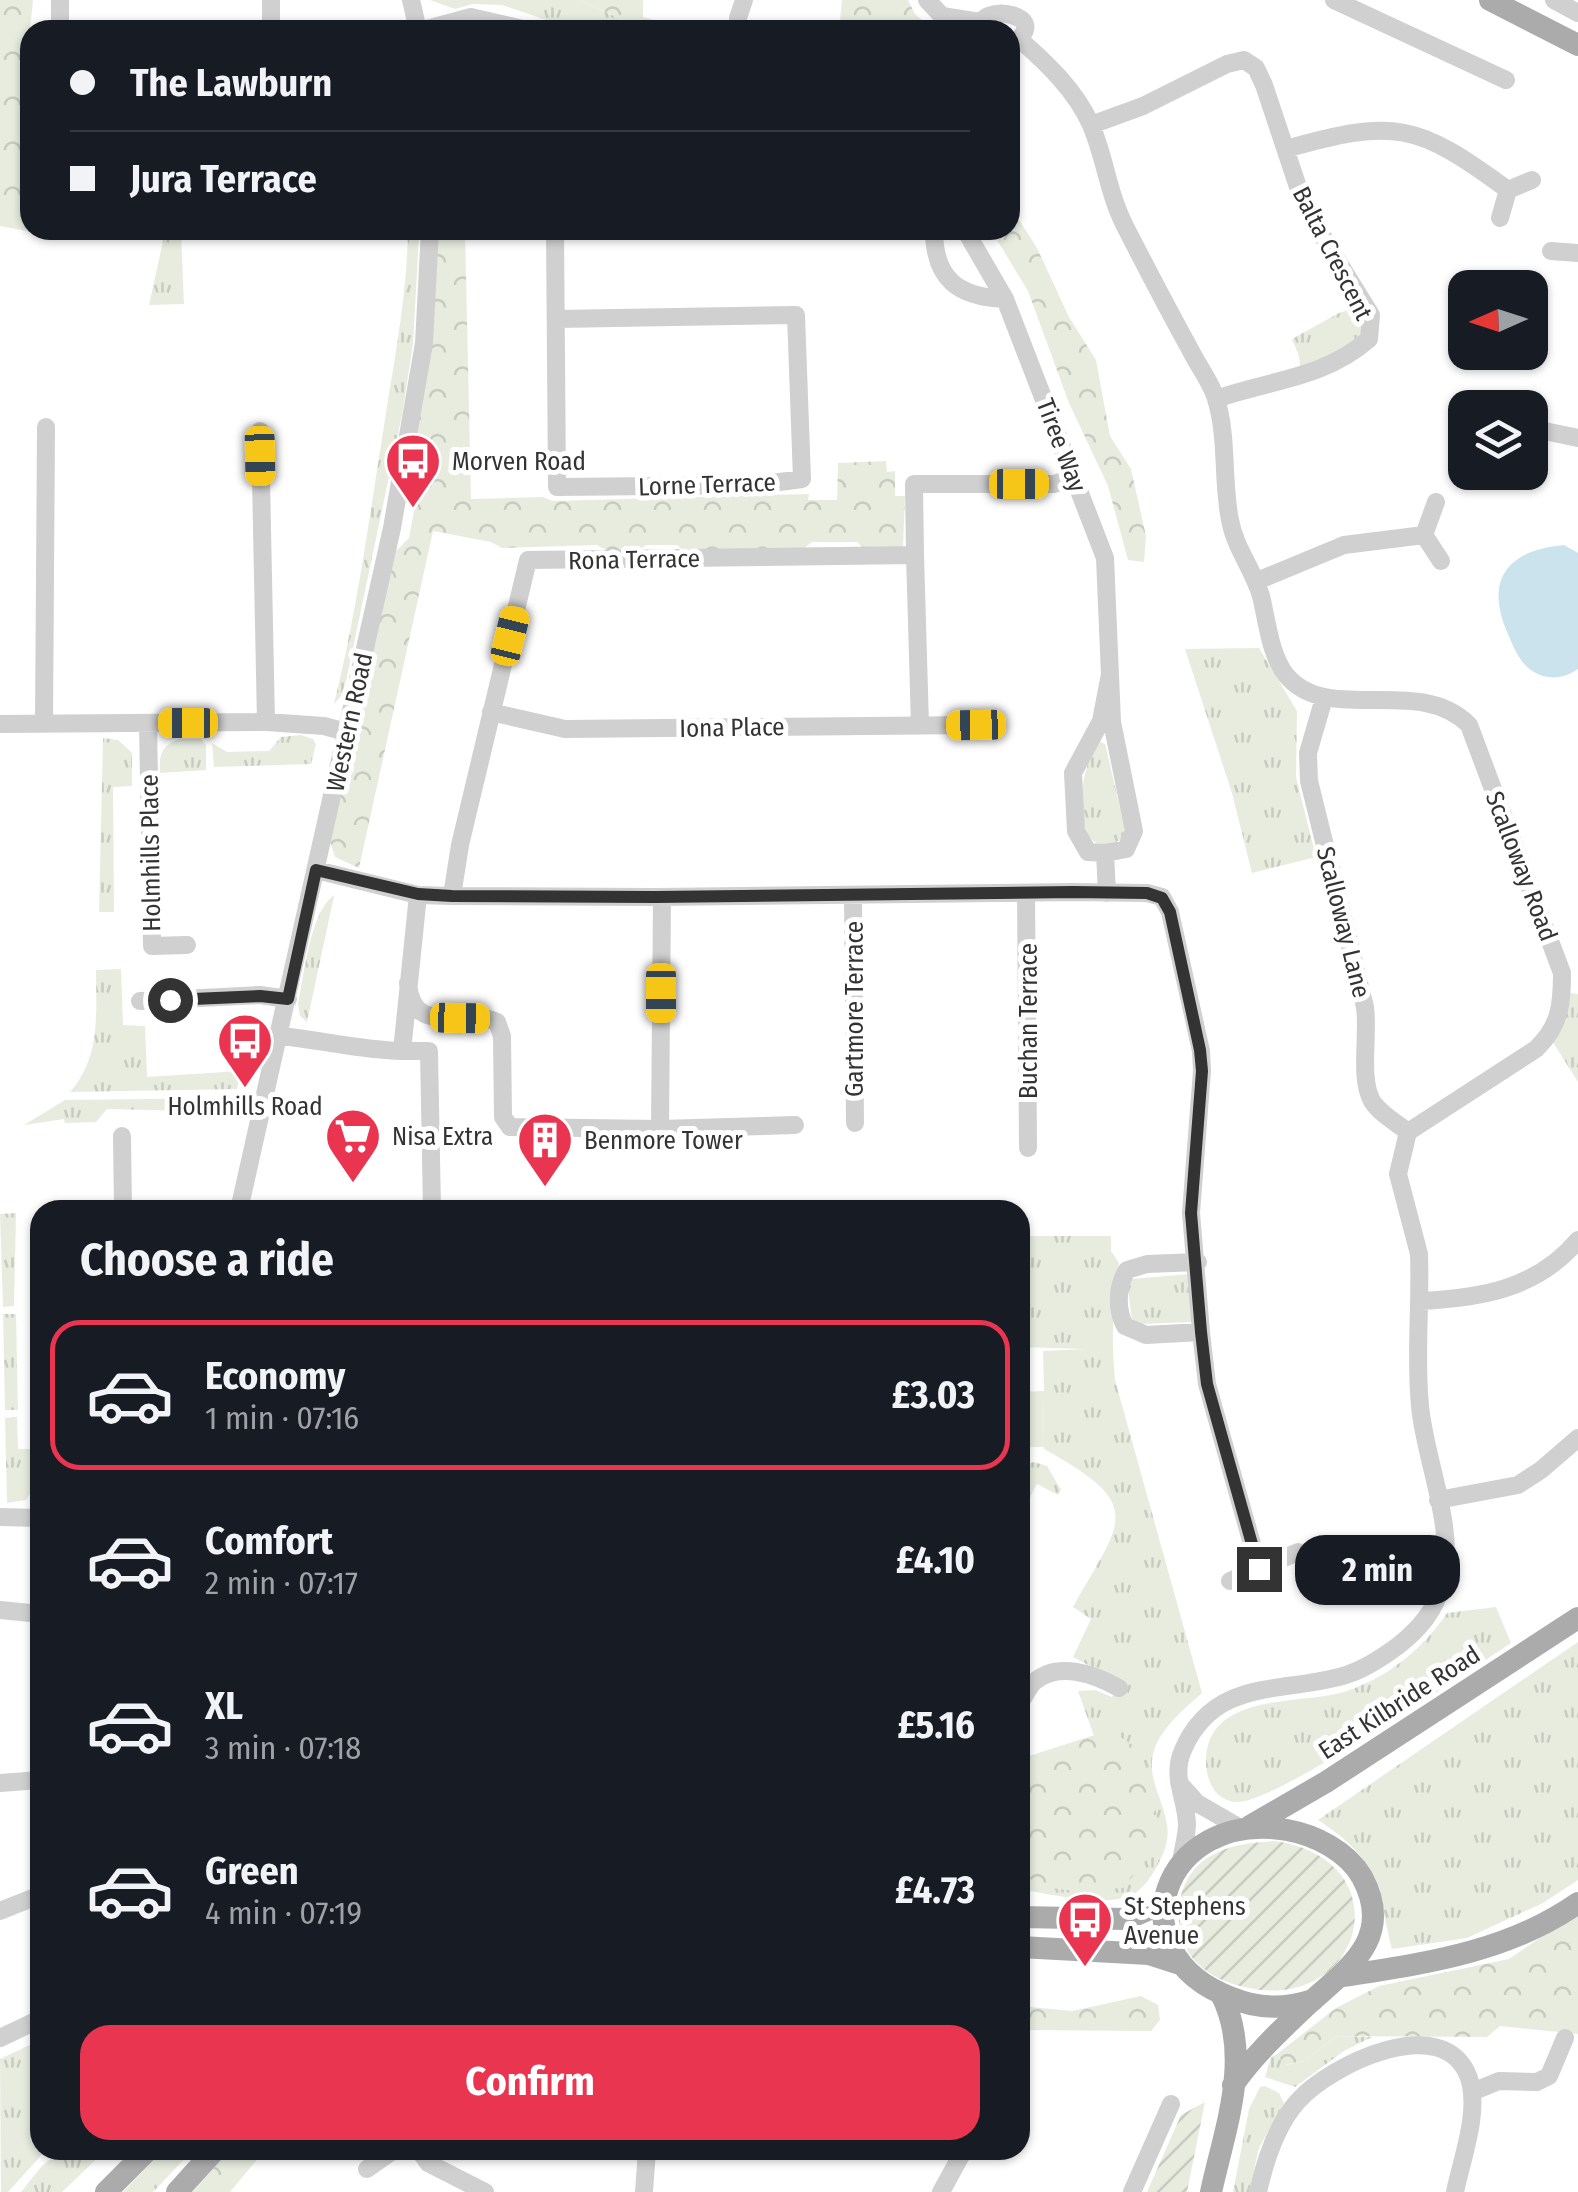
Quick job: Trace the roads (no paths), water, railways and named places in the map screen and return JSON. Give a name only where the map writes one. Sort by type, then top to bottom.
[{"type":"main road","points":[[1490,0],[1578,45]]},
{"type":"main road","name":"East Kilbride Road","points":[[1244,1828],[1326,1782],[1578,1618]]},
{"type":"main road","points":[[1234,2085],[1265,2045],[1344,1976],[1363,1954],[1373,1908],[1360,1873],[1326,1843],[1306,1834],[1244,1828],[1200,1845],[1172,1874],[1164,1903],[1168,1943],[1180,1964],[1197,1982],[1247,2004],[1292,2007],[1313,2000]]},
{"type":"main road","points":[[1030,1917],[1127,1919],[1164,1903]]},
{"type":"main road","points":[[1344,1976],[1446,1960],[1486,1949],[1553,1920],[1578,1903]]},
{"type":"main road","points":[[1030,1948],[1149,1954],[1180,1964]]},
{"type":"main road","points":[[1211,2192],[1238,2054],[1232,2016],[1220,1994]]},
{"type":"main road","points":[[106,2192],[138,2160]]},
{"type":"main road","points":[[177,2192],[206,2160]]},
{"type":"street","points":[[927,0],[948,20]]},
{"type":"street","points":[[1334,0],[1506,80]]},
{"type":"street","points":[[1554,0],[1578,13]]},
{"type":"street","points":[[982,20],[986,8],[993,3],[1017,2],[1025,25],[1020,33]]},
{"type":"street","points":[[459,20],[484,20]]},
{"type":"street","points":[[1020,46],[1046,63],[1070,90],[1091,126],[1124,226],[1216,399],[1230,518],[1237,545],[1257,582],[1274,649],[1285,674],[1306,692],[1324,698]]},
{"type":"street","name":"Balta Crescent","points":[[1091,126],[1144,106],[1227,64],[1244,60],[1256,68],[1305,208],[1371,315],[1370,339],[1348,356],[1322,370],[1216,399]]},
{"type":"street","points":[[1286,149],[1344,133],[1408,132],[1437,142],[1508,190]]},
{"type":"street","points":[[1508,190],[1532,180]]},
{"type":"street","points":[[1500,218],[1508,190]]},
{"type":"street","name":"Western Road","points":[[241,1200],[392,528],[424,344],[429,240]]},
{"type":"street","name":"Lorne Terrace","points":[[555,240],[556,487],[758,486],[802,478],[796,315],[556,319]]},
{"type":"street","points":[[935,240],[938,263],[960,289],[976,298],[1005,300]]},
{"type":"street","name":"Tiree Way","points":[[971,240],[1005,300],[1105,558],[1110,674],[1112,722],[1134,831],[1126,848],[1088,852],[1076,831],[1073,773],[1101,721],[1110,674]]},
{"type":"street","points":[[1551,251],[1578,253]]},
{"type":"street","points":[[44,724],[46,427]]},
{"type":"street","points":[[260,431],[266,722]]},
{"type":"street","points":[[1548,432],[1578,438]]},
{"type":"street","points":[[920,725],[914,484],[1054,484],[1074,477]]},
{"type":"street","points":[[1424,536],[1436,502]]},
{"type":"street","points":[[1257,582],[1344,546],[1424,536]]},
{"type":"street","points":[[1424,536],[1442,561]]},
{"type":"street","name":"Rona Terrace","points":[[452,896],[460,845],[528,560],[915,555]]},
{"type":"street","name":"Scalloway Road","points":[[1324,698],[1427,703],[1458,714],[1469,725],[1562,973],[1560,1014],[1552,1033],[1536,1048],[1408,1132]]},
{"type":"street","name":"Scalloway Lane","points":[[1324,698],[1307,765],[1365,1007],[1365,1081],[1379,1110],[1408,1132]]},
{"type":"street","name":"Iona Place","points":[[491,712],[566,729],[976,725]]},
{"type":"street","points":[[0,724],[266,722],[324,726],[346,732]]},
{"type":"street","name":"Holmhills Place","points":[[148,723],[152,946],[187,945]]},
{"type":"street","points":[[1106,853],[1107,893]]},
{"type":"street","points":[[316,870],[418,894],[452,896],[1073,892],[1147,893],[1162,898],[1170,912],[1202,1071],[1191,1213],[1207,1384],[1259,1569]]},
{"type":"street","name":"Buchan Terrace","points":[[1026,893],[1028,1148]]},
{"type":"street","points":[[402,1051],[418,894]]},
{"type":"street","name":"Gartmore Terrace","points":[[853,896],[855,1123]]},
{"type":"street","points":[[660,1129],[662,897]]},
{"type":"street","points":[[408,983],[414,1008],[425,1015],[497,1022],[502,1036],[504,1117],[510,1126],[660,1129],[795,1125]]},
{"type":"street","points":[[140,1001],[260,996],[288,999]]},
{"type":"street","points":[[280,1036],[332,1042],[357,1050],[429,1051],[432,1200]]},
{"type":"street","points":[[1181,1861],[1187,1825],[1178,1782],[1179,1763],[1197,1727],[1224,1702],[1248,1691],[1350,1674],[1390,1651],[1426,1619],[1442,1587],[1447,1551],[1420,1410],[1421,1301],[1416,1234],[1398,1174],[1408,1132]]},
{"type":"street","points":[[122,1136],[123,1200]]},
{"type":"street","points":[[1421,1301],[1495,1294],[1552,1266],[1578,1240]]},
{"type":"street","points":[[1198,1262],[1147,1264],[1126,1270],[1120,1280],[1119,1315],[1125,1326],[1146,1335],[1201,1332]]},
{"type":"street","points":[[1438,1500],[1518,1485],[1578,1438]]},
{"type":"street","points":[[0,1517],[30,1518]]},
{"type":"street","points":[[1230,1581],[1298,1552]]},
{"type":"street","points":[[0,1610],[30,1613]]},
{"type":"street","points":[[1030,1687],[1034,1681],[1065,1669],[1119,1688]]},
{"type":"street","points":[[0,1783],[30,1781]]},
{"type":"street","points":[[1178,1782],[1198,1803],[1244,1828]]},
{"type":"street","points":[[0,1910],[30,1898]]},
{"type":"street","points":[[0,2038],[30,2024]]},
{"type":"street","points":[[1472,2092],[1500,2081],[1538,2082],[1549,2076],[1565,2038]]},
{"type":"street","points":[[1258,2192],[1271,2147],[1299,2099],[1365,2057],[1407,2046],[1440,2048],[1451,2053],[1464,2068],[1472,2092],[1472,2113],[1456,2192]]},
{"type":"street","points":[[1132,2192],[1171,2104]]},
{"type":"street","points":[[366,2169],[379,2160]]},
{"type":"street","points":[[426,2160],[485,2192]]},
{"type":"street","points":[[644,2192],[646,2160]]},
{"type":"street","points":[[941,2192],[959,2160]]},
{"type":"water","points":[[1564,545],[1578,553],[1578,669],[1551,677],[1529,669],[1515,650],[1501,615],[1500,583],[1515,561],[1528,553]]},
{"type":"place","name":"Morven Road","points":[[413,510]]},
{"type":"place","name":"Holmhills Road","points":[[245,1090]]},
{"type":"place","name":"Nisa Extra","points":[[353,1185]]},
{"type":"place","name":"Benmore Tower","points":[[545,1189]]},
{"type":"place","name":"St Stephens Avenue","points":[[1085,1969]]}]
